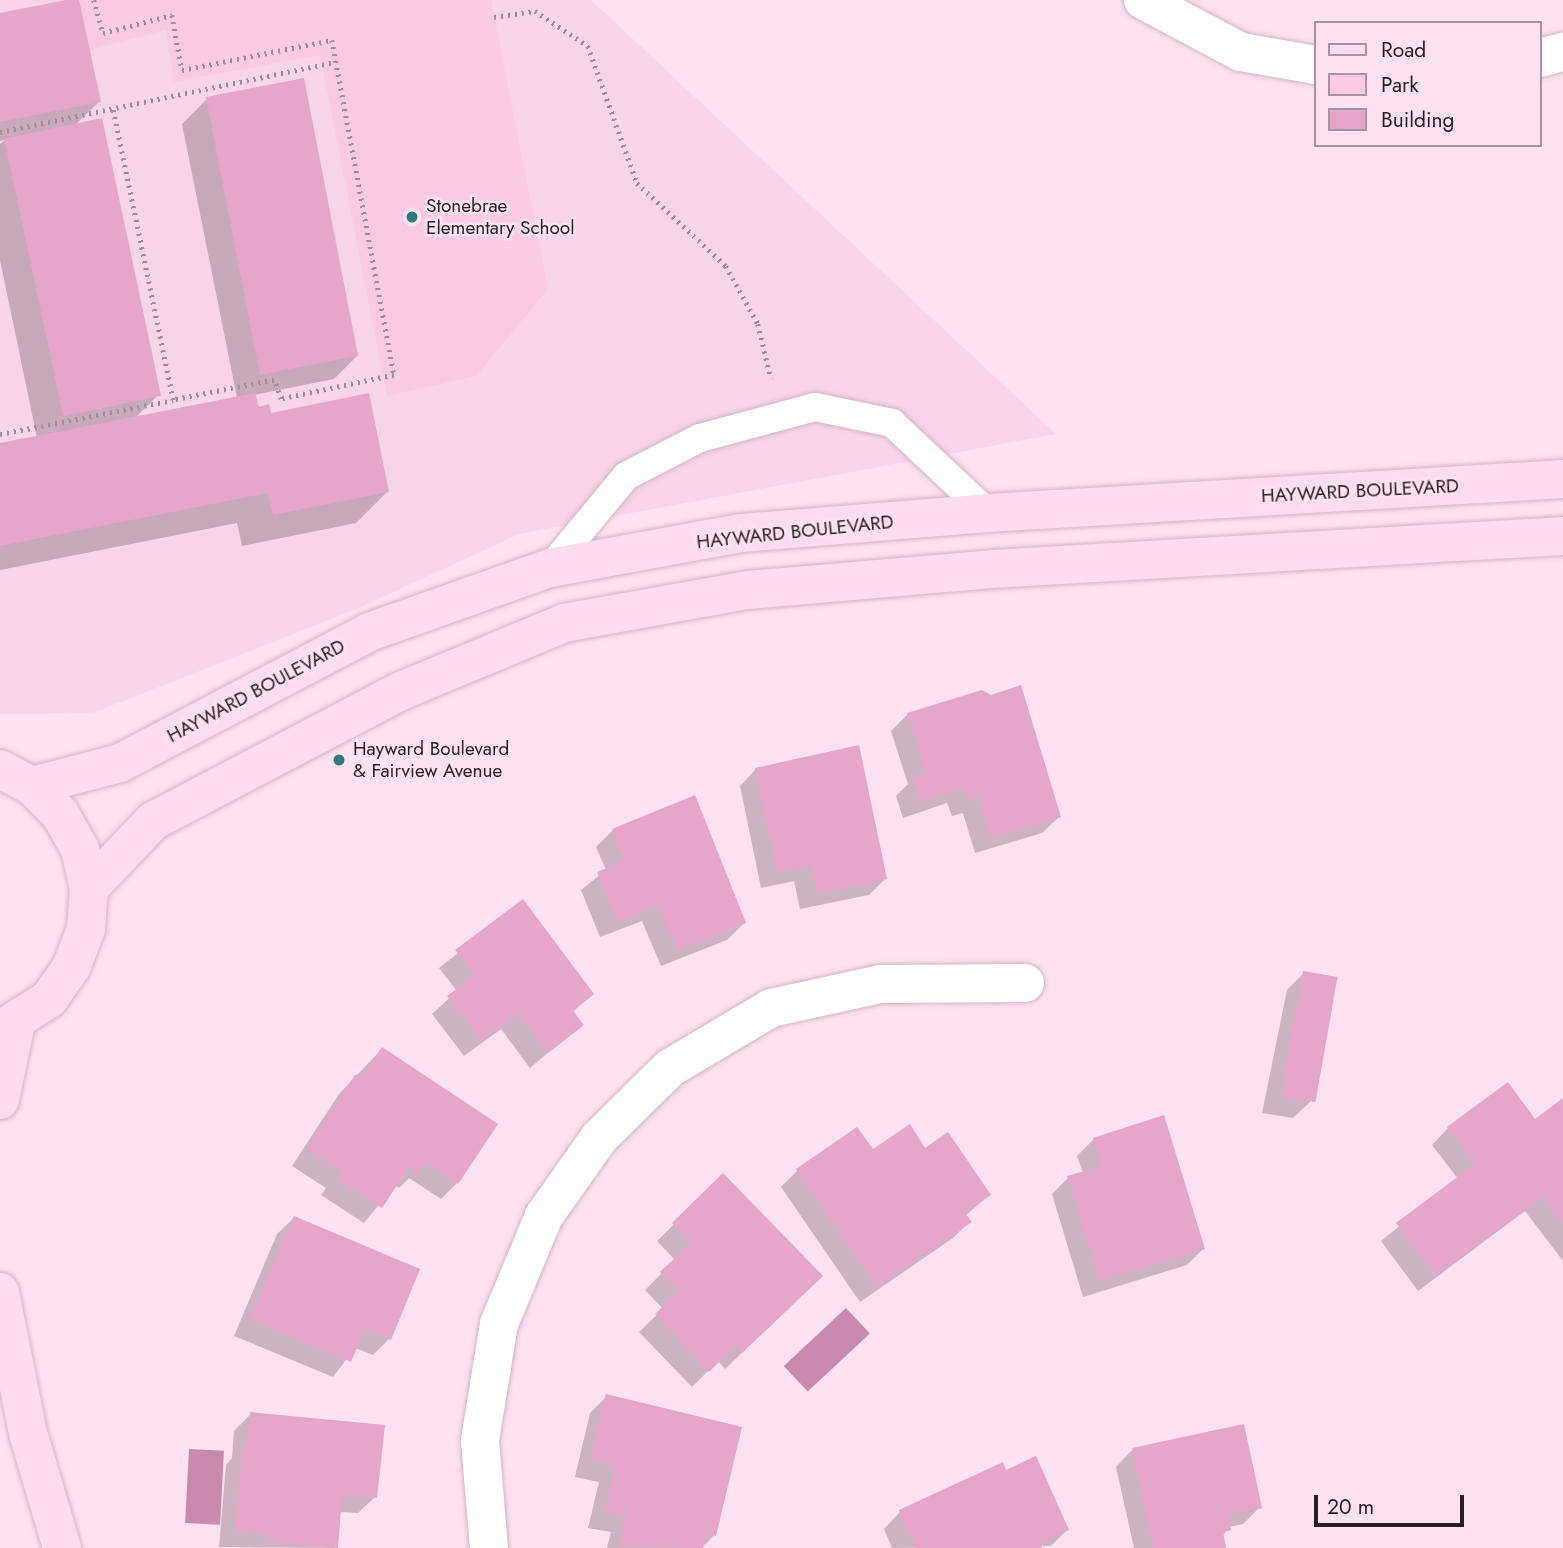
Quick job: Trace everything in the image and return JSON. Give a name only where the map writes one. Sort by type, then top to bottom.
[{"type":"main road","name":"HAYWARD BOULEVARD","points":[[16,778],[120,763],[369,632],[550,568],[741,533],[988,513],[1563,479]]},
{"type":"main road","points":[[89,888],[153,821],[401,691],[564,623],[762,588],[992,569],[1563,536]]},
{"type":"main road","points":[[0,1100],[8,1026],[49,999],[72,966],[86,929],[89,888],[80,849],[60,814],[16,778]]},
{"type":"main road","points":[[0,1292],[28,1433],[62,1548]]},
{"type":"street","points":[[1143,0],[1241,52],[1314,65]]},
{"type":"street","points":[[1542,57],[1563,52]]},
{"type":"street","points":[[489,1548],[480,1440],[499,1324],[544,1216],[599,1138],[670,1068],[771,1008],[880,984],[1025,983]]},
{"type":"lane","points":[[550,568],[626,476],[700,438],[815,407],[892,423],[988,513]]},
{"type":"path","points":[[0,433],[274,380],[281,399],[394,375],[332,40],[182,70],[172,15],[103,33],[94,0]]},
{"type":"path","points":[[494,17],[535,11],[588,46],[637,183],[726,266],[758,324],[780,417]]},
{"type":"path","points":[[0,132],[336,62]]},
{"type":"path","points":[[113,109],[173,400]]},
{"type":"shaded area","name":"Stonebrae Elementary School","points":[[0,0],[591,0],[1056,434],[519,534],[359,608],[93,713],[0,714]]},
{"type":"shaded area","points":[[846,1308],[870,1334],[808,1392],[784,1366]]},
{"type":"shaded area","points":[[189,1449],[224,1451],[220,1525],[185,1523]]},
{"type":"green space","points":[[73,0],[491,0],[548,289],[476,376],[387,396],[320,55],[174,82],[166,30],[89,50]]},
{"type":"building","points":[[66,0],[79,0],[101,102],[0,122],[0,13]]},
{"type":"building","points":[[304,78],[358,356],[260,375],[206,97]]},
{"type":"building","points":[[102,118],[161,396],[63,417],[4,139]]},
{"type":"building","points":[[255,393],[259,407],[269,404],[271,413],[369,393],[389,492],[273,515],[268,493],[0,546],[0,443]]},
{"type":"building","points":[[1021,685],[1061,817],[991,838],[979,797],[968,801],[964,788],[919,802],[912,778],[926,773],[907,713],[982,690],[991,695]]},
{"type":"building","points":[[859,745],[887,879],[817,894],[811,865],[777,873],[755,768]]},
{"type":"building","points":[[695,795],[746,923],[678,951],[659,905],[617,922],[597,872],[624,861],[612,829]]},
{"type":"building","points":[[523,899],[594,994],[573,1011],[584,1025],[548,1053],[518,1014],[481,1041],[447,996],[474,976],[455,950]]},
{"type":"building","points":[[1303,971],[1337,977],[1315,1102],[1281,1096]]},
{"type":"building","points":[[382,1047],[498,1124],[458,1184],[424,1161],[417,1173],[409,1167],[382,1208],[336,1178],[341,1171],[307,1148],[355,1075],[362,1075]]},
{"type":"building","points":[[1508,1082],[1535,1119],[1563,1098],[1563,1223],[1542,1196],[1436,1276],[1396,1223],[1475,1164],[1447,1127]]},
{"type":"building","points":[[1164,1115],[1205,1249],[1100,1281],[1067,1176],[1102,1166],[1093,1138]]},
{"type":"building","points":[[910,1124],[925,1148],[948,1132],[991,1195],[965,1213],[972,1222],[877,1287],[796,1169],[857,1127],[873,1149]]},
{"type":"building","points":[[723,1173],[823,1276],[742,1353],[735,1346],[709,1372],[655,1314],[679,1291],[660,1272],[691,1243],[672,1223]]},
{"type":"building","points":[[294,1216],[420,1269],[391,1340],[365,1329],[351,1362],[249,1319]]},
{"type":"building","points":[[606,1394],[742,1427],[716,1536],[707,1534],[703,1548],[619,1546],[626,1516],[604,1512],[615,1466],[590,1460]]},
{"type":"building","points":[[250,1412],[385,1425],[377,1498],[342,1495],[338,1548],[268,1542],[269,1534],[235,1531],[242,1447],[248,1443]]},
{"type":"building","points":[[1244,1424],[1262,1508],[1228,1515],[1231,1530],[1223,1532],[1226,1548],[1153,1548],[1132,1448]]},
{"type":"building","points":[[1036,1456],[1069,1530],[1040,1543],[1042,1548],[916,1548],[899,1510],[1003,1462],[1006,1470]]},
{"type":"place","name":"Stonebrae Elementary School","points":[[412,217]]},
{"type":"place","name":"Hayward Boulevard & Fairview Avenue","points":[[339,760]]}]
